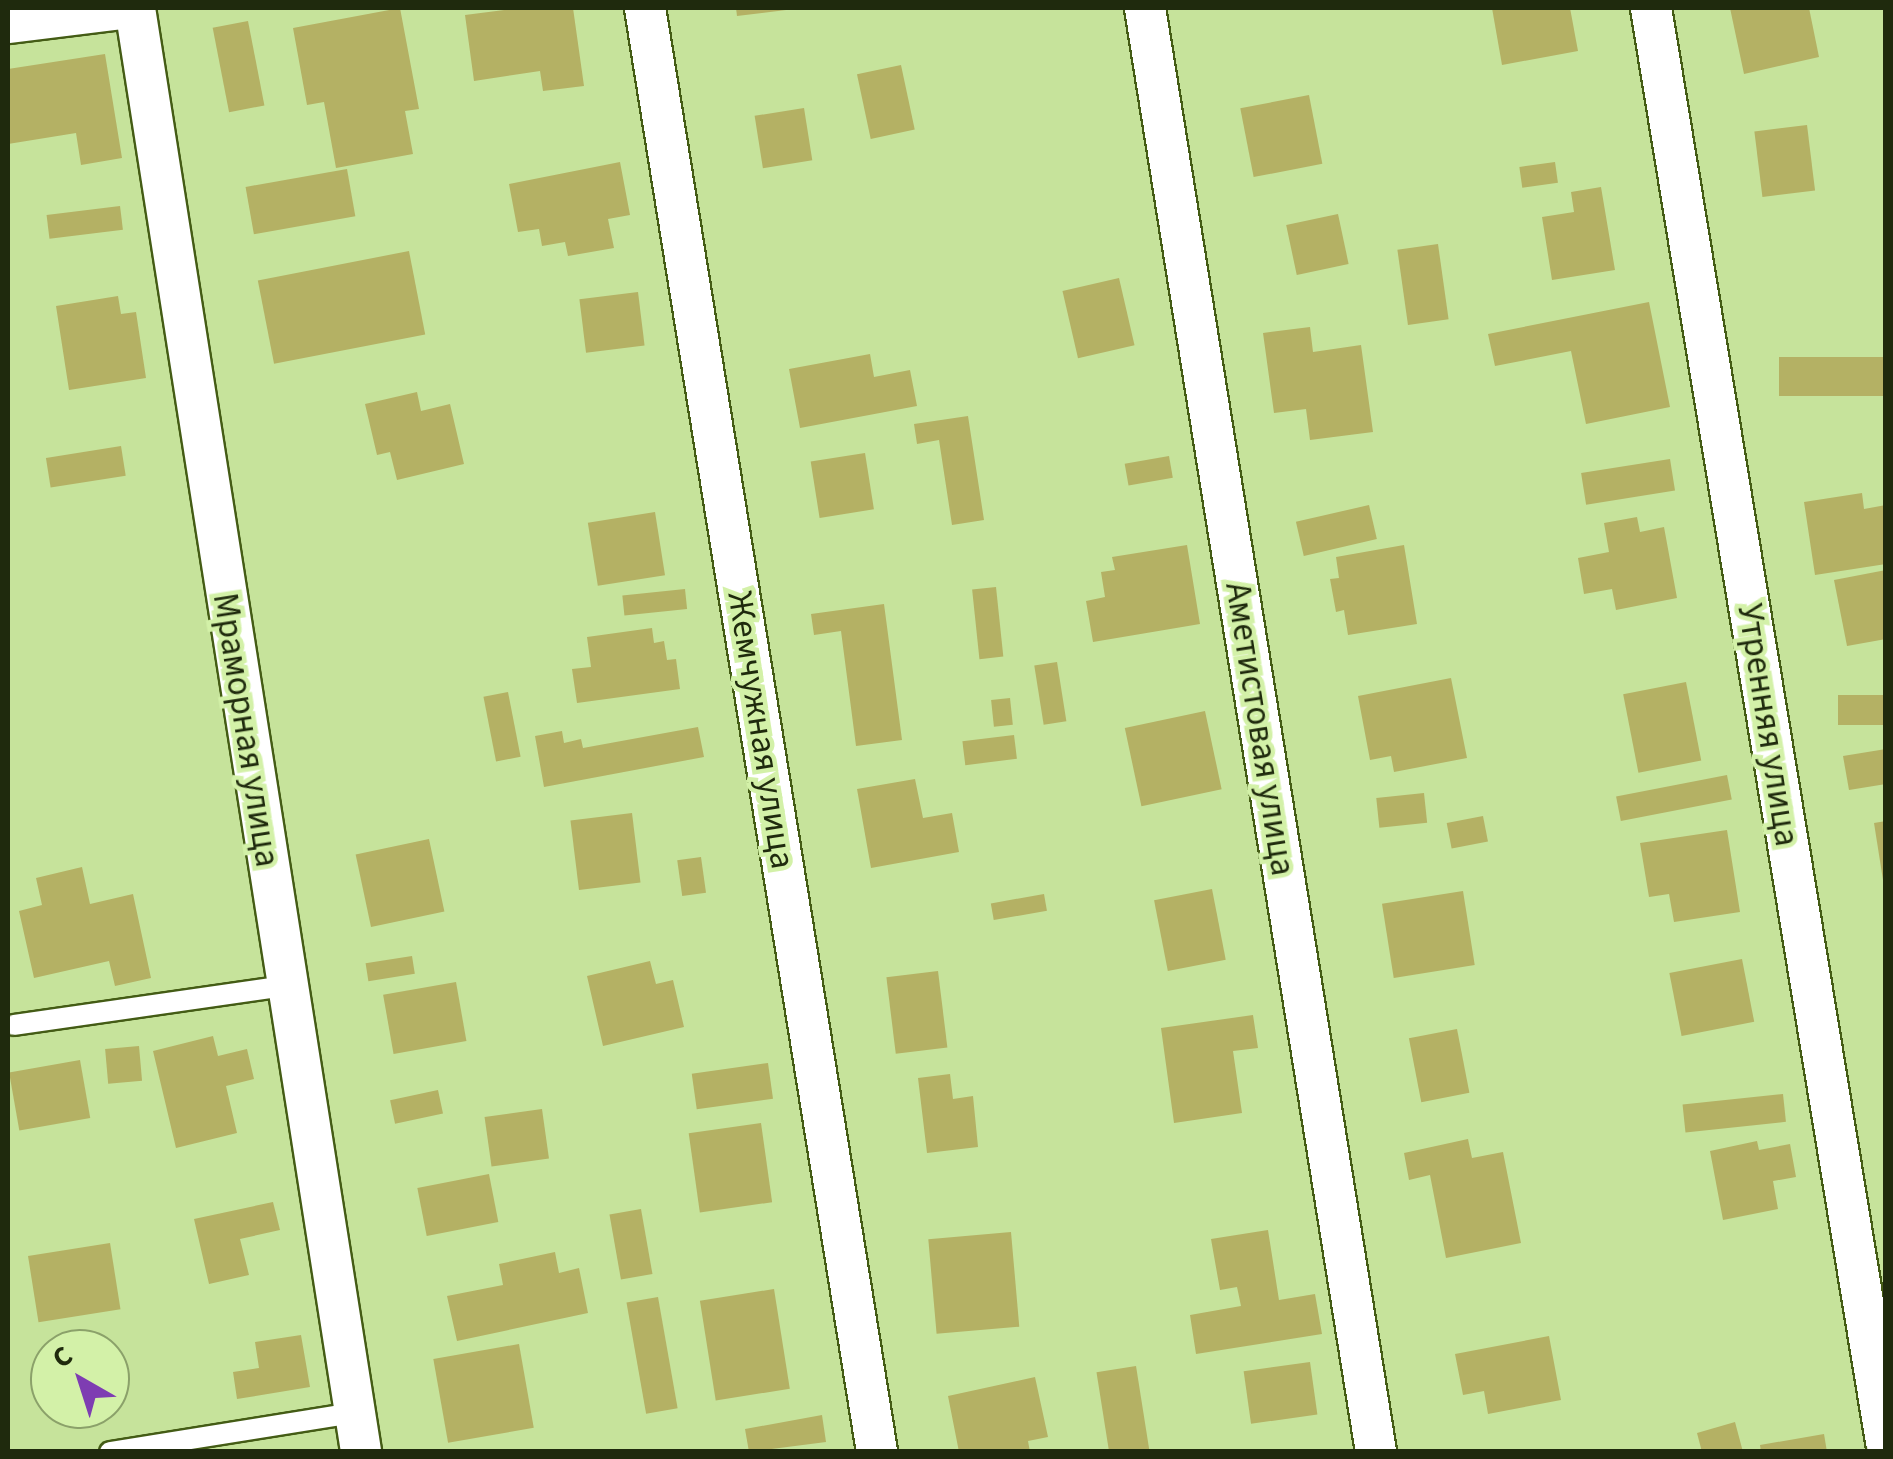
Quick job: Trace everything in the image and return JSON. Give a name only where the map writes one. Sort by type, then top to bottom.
[{"type":"street","points":[[8,23],[133,8]]},
{"type":"street","name":"Мраморная улица","points":[[133,8],[357,1432]]},
{"type":"street","name":"Жемчужная улица","points":[[645,8],[878,1452]]},
{"type":"street","name":"Аметистовая улица","points":[[1144,8],[1376,1452]]},
{"type":"street","name":"Утренняя улица","points":[[1651,8],[1886,1442]]},
{"type":"lane","points":[[14,1024],[286,986]]},
{"type":"lane","points":[[110,1452],[357,1432]]},
{"type":"building","points":[[400,8],[419,109],[405,111],[413,154],[336,168],[324,102],[307,105],[293,28]]},
{"type":"building","points":[[519,8],[573,8],[584,86],[543,91],[540,71],[474,81],[465,15]]},
{"type":"building","points":[[736,8],[786,8],[786,10],[737,16]]},
{"type":"building","points":[[1492,8],[1570,8],[1578,51],[1502,65]]},
{"type":"building","points":[[1730,8],[1809,8],[1819,57],[1744,74]]},
{"type":"building","points":[[248,21],[264,105],[229,112],[213,28]]},
{"type":"building","points":[[105,54],[122,158],[81,165],[76,133],[8,144],[8,69]]},
{"type":"building","points":[[901,65],[915,130],[871,139],[857,74]]},
{"type":"building","points":[[1309,95],[1322,164],[1254,177],[1240,108]]},
{"type":"building","points":[[804,108],[812,160],[763,168],[755,116]]},
{"type":"building","points":[[1807,125],[1815,191],[1762,197],[1754,131]]},
{"type":"building","points":[[620,162],[630,215],[608,219],[614,248],[568,256],[565,242],[542,246],[539,229],[518,232],[509,184]]},
{"type":"building","points":[[1555,162],[1558,183],[1522,188],[1519,167]]},
{"type":"building","points":[[347,169],[355,216],[254,234],[246,187]]},
{"type":"building","points":[[1601,187],[1615,270],[1552,280],[1542,217],[1574,212],[1571,192]]},
{"type":"building","points":[[120,206],[123,230],[49,239],[47,215]]},
{"type":"building","points":[[1338,214],[1349,264],[1297,275],[1286,225]]},
{"type":"building","points":[[1438,244],[1449,319],[1408,325],[1397,250]]},
{"type":"building","points":[[409,251],[425,334],[274,364],[258,280]]},
{"type":"building","points":[[1119,278],[1135,345],[1078,358],[1062,291]]},
{"type":"building","points":[[638,292],[645,346],[586,353],[579,299]]},
{"type":"building","points":[[118,296],[121,314],[136,312],[146,378],[69,390],[56,306]]},
{"type":"building","points":[[1649,302],[1670,407],[1586,424],[1571,351],[1495,366],[1488,334]]},
{"type":"building","points":[[1310,327],[1313,352],[1361,345],[1373,432],[1310,440],[1306,409],[1274,413],[1263,333]]},
{"type":"building","points":[[870,354],[874,377],[910,370],[917,406],[800,428],[789,369]]},
{"type":"building","points":[[1779,357],[1886,357],[1886,396],[1779,396]]},
{"type":"building","points":[[417,392],[421,411],[450,404],[464,464],[397,480],[390,452],[377,455],[365,404]]},
{"type":"building","points":[[968,416],[984,520],[952,525],[939,440],[917,444],[914,424]]},
{"type":"building","points":[[121,446],[126,476],[51,488],[46,458]]},
{"type":"building","points":[[865,453],[874,509],[820,518],[811,462]]},
{"type":"building","points":[[1169,456],[1173,478],[1129,485],[1125,464]]},
{"type":"building","points":[[1670,459],[1675,491],[1586,505],[1581,473]]},
{"type":"building","points":[[1862,493],[1864,509],[1886,505],[1886,564],[1815,575],[1804,502]]},
{"type":"building","points":[[1369,505],[1377,539],[1304,556],[1296,522]]},
{"type":"building","points":[[655,512],[665,575],[598,586],[588,523]]},
{"type":"building","points":[[1637,517],[1640,532],[1664,527],[1677,598],[1616,610],[1612,589],[1584,594],[1578,558],[1609,552],[1604,523]]},
{"type":"building","points":[[1187,545],[1200,624],[1093,642],[1086,601],[1105,597],[1101,572],[1115,570],[1112,557]]},
{"type":"building","points":[[1404,545],[1417,624],[1348,635],[1344,610],[1336,612],[1330,579],[1339,578],[1336,557]]},
{"type":"building","points":[[1886,570],[1886,639],[1847,646],[1834,580]]},
{"type":"building","points":[[996,587],[1003,657],[979,659],[972,590]]},
{"type":"building","points":[[685,589],[687,609],[624,615],[622,596]]},
{"type":"building","points":[[884,604],[902,740],[856,746],[841,631],[814,635],[811,614]]},
{"type":"building","points":[[652,628],[654,643],[664,641],[667,660],[676,659],[680,689],[577,703],[572,669],[591,667],[587,637]]},
{"type":"building","points":[[1057,662],[1066,721],[1044,725],[1034,666]]},
{"type":"building","points":[[1451,678],[1467,758],[1394,772],[1391,756],[1370,760],[1358,696]]},
{"type":"building","points":[[1686,682],[1701,761],[1638,773],[1623,694]]},
{"type":"building","points":[[508,692],[521,757],[496,762],[483,697]]},
{"type":"building","points":[[1838,695],[1886,695],[1886,725],[1838,725]]},
{"type":"building","points":[[1010,698],[1013,725],[994,727],[991,700]]},
{"type":"building","points":[[1205,711],[1222,789],[1141,806],[1125,728]]},
{"type":"building","points":[[698,727],[704,757],[544,787],[535,736],[562,731],[564,743],[581,739],[583,748]]},
{"type":"building","points":[[1014,735],[1017,759],[965,765],[962,741]]},
{"type":"building","points":[[1886,749],[1886,784],[1849,790],[1843,756]]},
{"type":"building","points":[[1727,775],[1732,800],[1621,821],[1616,797]]},
{"type":"building","points":[[915,779],[923,818],[952,813],[959,852],[871,868],[857,789]]},
{"type":"building","points":[[1424,793],[1427,823],[1379,828],[1376,798]]},
{"type":"building","points":[[632,813],[641,882],[579,890],[570,821]]},
{"type":"building","points":[[1483,816],[1488,842],[1452,849],[1447,823]]},
{"type":"building","points":[[1886,821],[1886,880],[1883,880],[1874,823]]},
{"type":"building","points":[[1727,830],[1740,912],[1674,922],[1669,894],[1649,897],[1640,843]]},
{"type":"building","points":[[429,839],[444,911],[371,927],[356,855]]},
{"type":"building","points":[[701,857],[706,893],[682,896],[677,860]]},
{"type":"building","points":[[82,867],[90,904],[133,894],[151,978],[115,986],[109,961],[34,978],[19,911],[42,905],[36,878]]},
{"type":"building","points":[[1212,889],[1226,960],[1168,971],[1154,900]]},
{"type":"building","points":[[1463,891],[1475,965],[1394,978],[1382,904]]},
{"type":"building","points":[[1044,894],[1047,911],[994,920],[991,903]]},
{"type":"building","points":[[412,956],[415,974],[368,981],[366,963]]},
{"type":"building","points":[[1742,959],[1754,1022],[1682,1036],[1669,973]]},
{"type":"building","points":[[650,961],[656,984],[673,980],[684,1027],[603,1046],[587,976]]},
{"type":"building","points":[[938,971],[947,1047],[896,1054],[886,977]]},
{"type":"building","points":[[456,982],[466,1041],[394,1054],[383,995]]},
{"type":"building","points":[[1253,1015],[1258,1048],[1233,1051],[1242,1113],[1174,1123],[1161,1028]]},
{"type":"building","points":[[1457,1029],[1469,1093],[1421,1102],[1409,1038]]},
{"type":"building","points":[[213,1036],[218,1056],[247,1049],[254,1079],[226,1086],[237,1133],[176,1148],[153,1051]]},
{"type":"building","points":[[139,1046],[142,1081],[108,1084],[105,1049]]},
{"type":"building","points":[[80,1060],[90,1118],[19,1131],[9,1073]]},
{"type":"building","points":[[768,1063],[773,1099],[697,1109],[692,1074]]},
{"type":"building","points":[[950,1074],[953,1099],[973,1096],[978,1147],[927,1153],[918,1078]]},
{"type":"building","points":[[438,1090],[443,1113],[395,1124],[390,1100]]},
{"type":"building","points":[[1783,1094],[1786,1122],[1685,1132],[1683,1105]]},
{"type":"building","points":[[542,1109],[549,1159],[492,1167],[485,1117]]},
{"type":"building","points":[[761,1123],[772,1202],[700,1212],[689,1133]]},
{"type":"building","points":[[1468,1139],[1472,1158],[1503,1152],[1521,1243],[1446,1258],[1430,1175],[1409,1180],[1404,1153]]},
{"type":"building","points":[[1757,1141],[1759,1150],[1790,1144],[1796,1177],[1773,1181],[1778,1209],[1723,1220],[1710,1151]]},
{"type":"building","points":[[489,1174],[498,1222],[427,1236],[417,1188]]},
{"type":"building","points":[[273,1202],[280,1230],[240,1239],[249,1275],[209,1284],[194,1219]]},
{"type":"building","points":[[641,1209],[652,1274],[621,1280],[609,1215]]},
{"type":"building","points":[[1268,1230],[1279,1300],[1315,1294],[1322,1334],[1196,1354],[1190,1315],[1241,1306],[1237,1287],[1220,1290],[1211,1239]]},
{"type":"building","points":[[1011,1232],[1019,1327],[937,1334],[928,1239]]},
{"type":"building","points":[[110,1243],[120,1309],[39,1322],[28,1256]]},
{"type":"building","points":[[555,1252],[559,1273],[579,1268],[588,1313],[457,1341],[447,1296],[503,1285],[499,1264]]},
{"type":"building","points":[[774,1289],[790,1389],[716,1400],[700,1301]]},
{"type":"building","points":[[658,1297],[678,1408],[646,1414],[626,1303]]},
{"type":"building","points":[[301,1335],[310,1387],[237,1399],[233,1372],[259,1368],[255,1342]]},
{"type":"building","points":[[1549,1336],[1561,1400],[1488,1414],[1484,1391],[1463,1395],[1455,1354]]},
{"type":"building","points":[[519,1344],[534,1428],[448,1443],[433,1359]]},
{"type":"building","points":[[1310,1362],[1317,1414],[1251,1424],[1244,1371]]},
{"type":"building","points":[[1136,1366],[1150,1452],[1109,1452],[1096,1372]]},
{"type":"building","points":[[1035,1377],[1048,1437],[1028,1441],[1030,1452],[959,1452],[948,1396]]},
{"type":"building","points":[[822,1415],[826,1442],[749,1452],[745,1429]]},
{"type":"building","points":[[1735,1422],[1743,1452],[1702,1452],[1697,1433]]},
{"type":"building","points":[[1824,1434],[1827,1452],[1761,1452],[1760,1445]]}]
